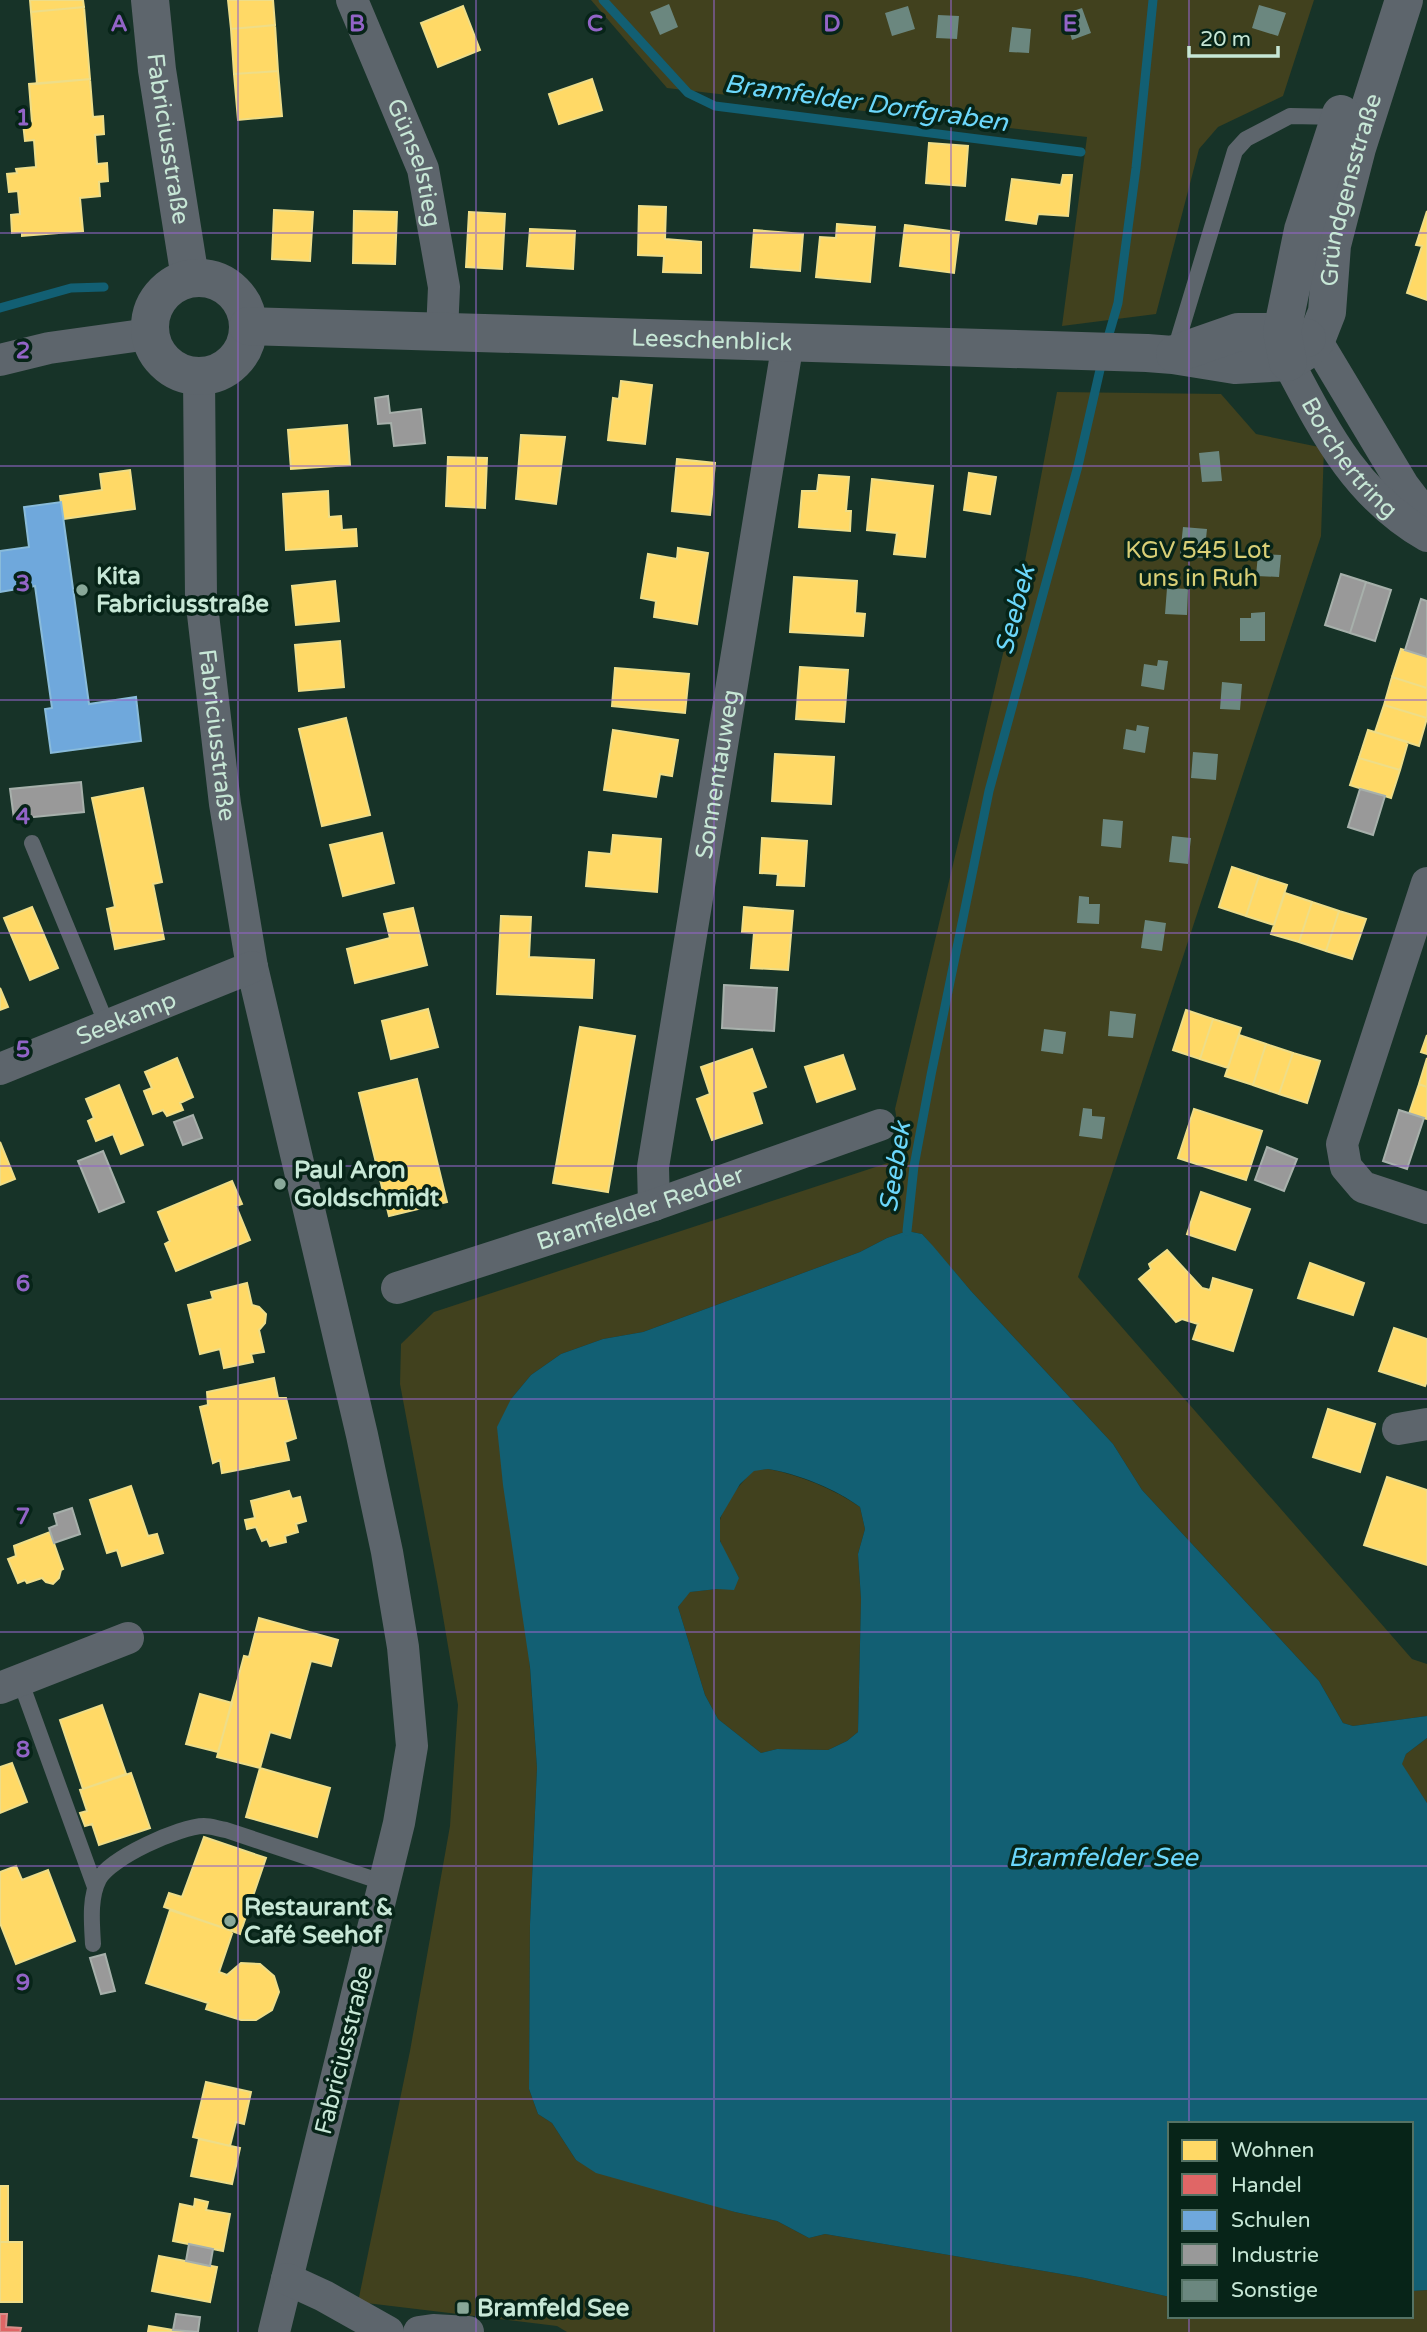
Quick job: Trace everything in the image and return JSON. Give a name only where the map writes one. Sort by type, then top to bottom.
[{"type":"street","name":"Fabriciusstraße","points":[[150,0],[158,82],[190,278]]},
{"type":"street","name":"Günselstieg","points":[[352,0],[423,169],[444,287],[442,332]]},
{"type":"street","name":"Gründgensstraße","points":[[1295,345],[1327,312],[1332,245],[1351,121],[1377,0]]},
{"type":"street","name":"Gründgensstraße","points":[[1238,332],[1268,298],[1303,230],[1404,0]]},
{"type":"street","name":"Gründgensstraße","points":[[1295,345],[1289,303],[1303,230]]},
{"type":"street","points":[[190,278],[218,281],[230,289],[240,299],[248,326],[246,342],[238,357],[226,368],[211,375],[199,376],[178,372],[164,363],[149,334],[150,319],[163,292],[175,283],[190,278]]},
{"type":"street","name":"Leeschenblick","points":[[248,326],[1129,353],[1173,355],[1236,365],[1295,345]]},
{"type":"street","points":[[1238,332],[1295,345]]},
{"type":"street","name":"Leeschenblick","points":[[1173,355],[1238,332]]},
{"type":"street","points":[[0,360],[49,348],[149,334]]},
{"type":"street","name":"Sonnentauweg","points":[[654,1205],[653,1167],[788,342]]},
{"type":"street","name":"Borchertring","points":[[1295,345],[1427,517]]},
{"type":"street","name":"Borchertring","points":[[1295,345],[1310,402],[1353,473],[1378,501],[1399,519],[1427,536]]},
{"type":"street","name":"Fabriciusstraße","points":[[199,376],[201,597],[225,804],[252,967],[387,1552],[403,1647],[412,1746],[399,1823],[385,1883],[274,2332]]},
{"type":"street","points":[[1427,883],[1342,1144],[1346,1167],[1363,1188],[1427,1208]]},
{"type":"street","name":"Seekamp","points":[[0,1069],[252,967]]},
{"type":"street","name":"Bramfelder Redder","points":[[397,1287],[654,1205],[880,1125]]},
{"type":"street","points":[[10,1684],[128,1638]]},
{"type":"street","points":[[287,2279],[324,2295],[388,2332]]},
{"type":"street","points":[[419,2332],[468,2332]]},
{"type":"lane","points":[[1173,355],[1235,151],[1246,139],[1290,116],[1351,121]]},
{"type":"lane","points":[[32,843],[107,1025]]},
{"type":"lane","points":[[10,1684],[96,1887]]},
{"type":"lane","points":[[93,1944],[96,1887],[100,1876],[116,1860],[175,1833],[203,1826],[226,1830],[385,1883]]},
{"type":"green space","points":[[591,0],[1314,0],[1283,96],[1218,127],[1199,149],[1156,314],[1062,326],[1087,137],[667,88]]},
{"type":"green space","name":"KGV 545 Lot uns in Ruh","points":[[1057,392],[1221,394],[1256,434],[1324,448],[1321,536],[1078,1277],[1412,1659],[1427,1664],[1427,1716],[1353,1726],[1343,1723],[1319,1681],[1142,1490],[1113,1444],[971,1291],[922,1234],[907,1231],[860,1252],[643,1332],[603,1339],[561,1354],[531,1375],[511,1399],[537,1768],[530,1924],[529,2089],[538,2114],[552,2123],[576,2160],[735,2212],[777,2221],[809,2238],[825,2234],[1085,2278],[1168,2297],[1168,2318],[1413,2318],[1413,2291],[1427,2290],[1427,2332],[567,2332],[557,2326],[358,2302],[410,2051],[450,1826],[458,1705],[400,1384],[401,1344],[434,1312],[903,1158],[895,1109],[1025,561]]},
{"type":"green space","points":[[768,1469],[804,1479],[850,1500],[860,1507],[865,1529],[858,1554],[861,1599],[858,1732],[828,1750],[777,1749],[761,1753],[718,1719],[705,1695],[678,1607],[689,1592],[717,1589],[739,1578],[721,1543],[719,1523],[733,1494],[747,1477],[754,1470]]},
{"type":"green space","points":[[1427,1738],[1427,1803],[1401,1765],[1406,1754]]},
{"type":"water","name":"Bramfelder See","points":[[907,1231],[922,1234],[971,1291],[1113,1444],[1142,1490],[1319,1681],[1343,1723],[1353,1726],[1427,1716],[1427,1738],[1406,1754],[1402,1764],[1427,1803],[1427,2290],[1413,2291],[1413,2122],[1168,2122],[1168,2297],[1085,2278],[825,2234],[809,2238],[777,2221],[596,2173],[576,2160],[552,2123],[538,2114],[529,2089],[530,1924],[537,1768],[530,1667],[497,1427],[511,1399],[531,1375],[561,1354],[603,1339],[643,1332],[860,1252]],"holes":[[[768,1469],[817,1483],[860,1507],[865,1529],[858,1554],[861,1599],[858,1732],[828,1750],[777,1749],[761,1753],[718,1719],[705,1695],[678,1607],[690,1592],[734,1590],[739,1578],[720,1541],[720,1518],[740,1484],[754,1471]]]},
{"type":"building: Wohnen","points":[[30,0],[83,0],[84,7],[31,12]]},
{"type":"building: Wohnen","points":[[228,0],[273,0],[275,25],[231,29]]},
{"type":"building: Wohnen","points":[[463,6],[480,50],[438,67],[421,23]]},
{"type":"building: Wohnen","points":[[84,7],[90,79],[37,84],[31,12]]},
{"type":"building: Wohnen","points":[[275,25],[278,71],[234,74],[231,29]]},
{"type":"building: Wohnen","points":[[278,71],[282,116],[238,120],[234,74]]},
{"type":"building: Wohnen","points":[[90,79],[93,117],[103,116],[104,134],[95,135],[97,164],[107,163],[108,181],[99,182],[100,196],[80,198],[83,231],[22,236],[22,232],[12,233],[11,215],[20,214],[18,191],[9,192],[7,174],[17,173],[16,169],[36,167],[34,140],[25,141],[23,123],[32,122],[29,84]]},
{"type":"building: Wohnen","points":[[592,79],[602,110],[559,124],[549,94]]},
{"type":"building: Wohnen","points":[[929,143],[968,146],[965,186],[926,183]]},
{"type":"building: Wohnen","points":[[1063,175],[1072,175],[1068,216],[1038,214],[1036,224],[1006,220],[1012,179],[1061,185]]},
{"type":"building: Wohnen","points":[[639,206],[666,207],[665,239],[701,242],[701,273],[663,272],[664,256],[638,255]]},
{"type":"building: Wohnen","points":[[274,210],[313,212],[310,261],[272,259]]},
{"type":"building: Wohnen","points":[[354,211],[397,212],[395,264],[353,263]]},
{"type":"building: Wohnen","points":[[1427,211],[1427,300],[1407,293],[1422,246],[1416,245]]},
{"type":"building: Wohnen","points":[[469,212],[505,214],[502,269],[466,267]]},
{"type":"building: Wohnen","points":[[837,224],[875,227],[870,282],[816,277],[820,237],[836,238]]},
{"type":"building: Wohnen","points":[[905,225],[959,232],[954,273],[900,266]]},
{"type":"building: Wohnen","points":[[530,229],[575,231],[573,269],[527,266]]},
{"type":"building: Wohnen","points":[[754,230],[803,234],[800,271],[751,267]]},
{"type":"building: Wohnen","points":[[621,381],[652,385],[645,444],[608,440],[613,398],[619,399]]},
{"type":"building: Wohnen","points":[[347,425],[350,465],[291,469],[288,430]]},
{"type":"building: Wohnen","points":[[521,435],[565,437],[556,504],[516,499]]},
{"type":"building: Wohnen","points":[[448,457],[487,458],[485,508],[446,506]]},
{"type":"building: Wohnen","points":[[677,459],[715,463],[710,515],[672,511]]},
{"type":"building: Wohnen","points":[[130,470],[135,509],[63,519],[60,496],[102,490],[100,474]]},
{"type":"building: Wohnen","points":[[969,473],[996,477],[990,514],[964,510]]},
{"type":"building: Wohnen","points":[[819,475],[849,477],[846,511],[851,511],[850,531],[799,527],[802,491],[817,491]]},
{"type":"building: Wohnen","points":[[872,479],[933,486],[925,557],[894,554],[897,533],[867,530]]},
{"type":"building: Wohnen","points":[[328,491],[329,517],[341,516],[342,530],[356,529],[357,546],[286,550],[283,494]]},
{"type":"building: Wohnen","points":[[678,548],[708,553],[697,624],[654,617],[656,601],[641,598],[648,554],[677,559]]},
{"type":"building: Wohnen","points":[[794,577],[857,581],[855,613],[865,614],[863,636],[790,632]]},
{"type":"building: Wohnen","points":[[335,581],[339,621],[296,625],[292,586]]},
{"type":"building: Wohnen","points":[[340,641],[344,687],[299,691],[295,645]]},
{"type":"building: Wohnen","points":[[1401,649],[1427,657],[1427,688],[1392,677]]},
{"type":"building: Wohnen","points":[[800,667],[848,670],[844,722],[796,719]]},
{"type":"building: Wohnen","points":[[615,668],[689,674],[685,713],[612,706]]},
{"type":"building: Wohnen","points":[[1392,677],[1427,688],[1427,718],[1384,705]]},
{"type":"building: Wohnen","points":[[1384,705],[1427,718],[1419,746],[1375,732]]},
{"type":"building: Wohnen","points":[[346,718],[370,815],[322,826],[299,729]]},
{"type":"building: Wohnen","points":[[613,730],[678,740],[672,776],[660,774],[656,797],[604,790]]},
{"type":"building: Wohnen","points":[[1368,730],[1408,742],[1400,770],[1359,758]]},
{"type":"building: Wohnen","points":[[775,754],[834,757],[831,804],[772,801]]},
{"type":"building: Wohnen","points":[[1359,758],[1400,770],[1391,798],[1350,785]]},
{"type":"building: Wohnen","points":[[143,788],[162,882],[153,884],[164,939],[115,949],[107,909],[115,907],[92,798]]},
{"type":"building: Wohnen","points":[[382,833],[394,883],[343,896],[330,845]]},
{"type":"building: Wohnen","points":[[613,835],[661,839],[657,892],[586,886],[589,852],[611,854]]},
{"type":"building: Wohnen","points":[[762,838],[807,841],[804,886],[777,885],[778,874],[760,873]]},
{"type":"building: Wohnen","points":[[1232,867],[1259,876],[1246,916],[1219,907]]},
{"type":"building: Wohnen","points":[[1259,876],[1287,885],[1274,925],[1246,916]]},
{"type":"building: Wohnen","points":[[1285,893],[1312,902],[1299,942],[1271,934]]},
{"type":"building: Wohnen","points":[[1312,902],[1339,911],[1326,951],[1299,942]]},
{"type":"building: Wohnen","points":[[32,907],[58,968],[30,980],[4,918]]},
{"type":"building: Wohnen","points":[[744,907],[793,911],[788,970],[751,968],[754,933],[742,932]]},
{"type":"building: Wohnen","points":[[413,908],[427,965],[355,983],[347,949],[390,938],[384,914]]},
{"type":"building: Wohnen","points":[[1339,911],[1366,919],[1352,959],[1326,951]]},
{"type":"building: Wohnen","points":[[501,916],[531,917],[529,957],[594,960],[592,998],[497,994]]},
{"type":"building: Wohnen","points":[[0,988],[8,1007],[0,1010]]},
{"type":"building: Wohnen","points":[[428,1009],[438,1047],[391,1059],[382,1021]]},
{"type":"building: Wohnen","points":[[1186,1010],[1213,1019],[1200,1059],[1173,1050]]},
{"type":"building: Wohnen","points":[[1213,1019],[1241,1028],[1228,1068],[1200,1059]]},
{"type":"building: Wohnen","points":[[580,1027],[635,1036],[608,1192],[553,1183]]},
{"type":"building: Wohnen","points":[[1239,1035],[1266,1044],[1253,1085],[1225,1076]]},
{"type":"building: Wohnen","points":[[1427,1035],[1427,1054],[1421,1052]]},
{"type":"building: Wohnen","points":[[1266,1044],[1293,1053],[1279,1094],[1253,1085]]},
{"type":"building: Wohnen","points":[[752,1049],[766,1087],[752,1092],[762,1123],[712,1140],[697,1099],[710,1094],[701,1067]]},
{"type":"building: Wohnen","points":[[1293,1053],[1320,1061],[1307,1103],[1279,1094]]},
{"type":"building: Wohnen","points":[[843,1055],[855,1089],[817,1102],[805,1067]]},
{"type":"building: Wohnen","points":[[177,1058],[193,1097],[180,1103],[183,1110],[167,1116],[163,1110],[153,1114],[144,1091],[152,1088],[145,1072]]},
{"type":"building: Wohnen","points":[[1427,1058],[1427,1087],[1419,1084]]},
{"type":"building: Wohnen","points":[[417,1079],[447,1202],[389,1216],[359,1093]]},
{"type":"building: Wohnen","points":[[1419,1084],[1427,1087],[1427,1119],[1409,1114]]},
{"type":"building: Wohnen","points":[[119,1085],[143,1145],[121,1154],[113,1134],[96,1141],[88,1121],[94,1118],[86,1099]]},
{"type":"building: Wohnen","points":[[1194,1109],[1262,1131],[1246,1180],[1178,1158]]},
{"type":"building: Wohnen","points":[[0,1142],[15,1179],[0,1185]]},
{"type":"building: Wohnen","points":[[232,1181],[242,1204],[236,1206],[250,1240],[176,1271],[165,1244],[170,1241],[158,1212]]},
{"type":"building: Wohnen","points":[[1201,1192],[1250,1209],[1235,1250],[1187,1234]]},
{"type":"building: Wohnen","points":[[1167,1250],[1202,1288],[1210,1290],[1213,1278],[1252,1290],[1233,1351],[1193,1339],[1198,1324],[1182,1319],[1176,1322],[1139,1279],[1151,1269],[1149,1264]]},
{"type":"building: Wohnen","points":[[1310,1263],[1364,1283],[1353,1315],[1298,1298]]},
{"type":"building: Wohnen","points":[[247,1283],[252,1305],[259,1307],[266,1314],[265,1323],[259,1330],[264,1352],[251,1354],[253,1362],[224,1368],[220,1349],[200,1354],[188,1305],[213,1299],[211,1292]]},
{"type":"building: Wohnen","points":[[1394,1328],[1427,1339],[1425,1386],[1379,1371]]},
{"type":"building: Wohnen","points":[[274,1378],[278,1398],[286,1398],[296,1438],[285,1442],[289,1460],[222,1473],[220,1460],[213,1463],[200,1407],[208,1405],[207,1392]]},
{"type":"building: Wohnen","points":[[1328,1409],[1375,1424],[1360,1472],[1313,1457]]},
{"type":"building: Wohnen","points":[[1387,1477],[1427,1490],[1427,1565],[1364,1545]]},
{"type":"building: Wohnen","points":[[131,1486],[148,1536],[157,1534],[163,1553],[122,1566],[117,1550],[107,1553],[90,1500]]},
{"type":"building: Wohnen","points":[[289,1491],[292,1499],[300,1497],[306,1521],[296,1524],[298,1532],[285,1536],[286,1542],[270,1546],[267,1539],[262,1541],[256,1527],[247,1529],[245,1520],[255,1518],[251,1501]]},
{"type":"building: Wohnen","points":[[50,1532],[63,1569],[59,1578],[53,1584],[42,1578],[18,1583],[8,1559],[16,1556],[14,1546]]},
{"type":"building: Wohnen","points":[[259,1618],[338,1640],[331,1666],[311,1661],[290,1738],[270,1732],[260,1768],[217,1757],[244,1656],[249,1657]]},
{"type":"building: Wohnen","points":[[200,1694],[232,1703],[218,1752],[186,1744]]},
{"type":"building: Wohnen","points":[[102,1705],[126,1774],[83,1789],[60,1720]]},
{"type":"building: Wohnen","points":[[12,1763],[27,1802],[0,1813],[0,1767]]},
{"type":"building: Wohnen","points":[[260,1768],[330,1788],[317,1837],[246,1817]]},
{"type":"building: Wohnen","points":[[131,1773],[150,1828],[99,1845],[92,1824],[85,1826],[80,1813],[87,1811],[80,1790]]},
{"type":"building: Wohnen","points":[[204,1837],[266,1858],[240,1934],[164,1907],[169,1893],[182,1897]]},
{"type":"building: Wohnen","points":[[16,1866],[22,1880],[48,1870],[75,1941],[16,1964],[0,1923],[0,1872]]},
{"type":"building: Wohnen","points":[[170,1910],[233,1931],[219,1972],[227,1975],[241,1963],[260,1964],[274,1976],[279,1992],[272,2010],[256,2020],[241,2020],[206,2009],[208,2003],[146,1983]]},
{"type":"building: Wohnen","points":[[206,2082],[251,2092],[244,2124],[236,2122],[230,2146],[193,2137]]},
{"type":"building: Wohnen","points":[[199,2139],[240,2148],[232,2184],[191,2176]]},
{"type":"building: Wohnen","points":[[0,2186],[8,2186],[8,2242],[0,2242]]},
{"type":"building: Wohnen","points":[[195,2199],[208,2202],[206,2210],[230,2214],[223,2251],[173,2241],[180,2204],[194,2207]]},
{"type":"building: Wohnen","points":[[0,2242],[22,2242],[22,2302],[0,2302]]},
{"type":"building: Wohnen","points":[[159,2256],[217,2267],[210,2302],[152,2291]]},
{"type":"building: Wohnen","points":[[149,2326],[173,2330],[189,2332],[148,2332]]},
{"type":"building: Handel","points":[[0,2314],[7,2314],[6,2327],[21,2328],[20,2332],[0,2332]]},
{"type":"building: Schulen","points":[[61,502],[89,704],[136,697],[141,741],[51,753],[45,709],[52,708],[35,586],[0,592],[0,551],[29,547],[24,507]]},
{"type":"building: Industrie","points":[[388,396],[390,413],[421,409],[425,443],[394,446],[391,423],[378,424],[375,398]]},
{"type":"building: Industrie","points":[[1341,574],[1366,582],[1350,633],[1325,625]]},
{"type":"building: Industrie","points":[[1366,582],[1391,590],[1375,641],[1350,633]]},
{"type":"building: Industrie","points":[[1421,599],[1427,601],[1427,657],[1405,650]]},
{"type":"building: Industrie","points":[[81,782],[84,812],[14,819],[10,789]]},
{"type":"building: Industrie","points":[[1360,789],[1385,796],[1373,835],[1348,827]]},
{"type":"building: Industrie","points":[[724,985],[777,988],[774,1031],[722,1028]]},
{"type":"building: Industrie","points":[[1399,1110],[1424,1118],[1407,1169],[1383,1161]]},
{"type":"building: Industrie","points":[[193,1115],[202,1138],[183,1145],[174,1122]]},
{"type":"building: Industrie","points":[[1267,1147],[1297,1159],[1284,1191],[1255,1180]]},
{"type":"building: Industrie","points":[[103,1151],[124,1202],[99,1212],[78,1161]]},
{"type":"building: Industrie","points":[[72,1508],[80,1534],[54,1543],[49,1528],[57,1525],[54,1514]]},
{"type":"building: Industrie","points":[[105,1954],[115,1991],[101,1994],[90,1958]]},
{"type":"building: Industrie","points":[[189,2244],[213,2249],[210,2266],[186,2261]]},
{"type":"building: Industrie","points":[[176,2314],[200,2317],[198,2332],[173,2330]]},
{"type":"building: Sonstige","points":[[669,4],[678,27],[660,35],[650,12]]},
{"type":"building: Sonstige","points":[[1259,5],[1286,13],[1278,36],[1252,28]]},
{"type":"building: Sonstige","points":[[908,6],[915,29],[892,36],[885,13]]},
{"type":"building: Sonstige","points":[[1082,8],[1091,33],[1072,40],[1064,14]]},
{"type":"building: Sonstige","points":[[938,15],[959,16],[957,39],[936,38]]},
{"type":"building: Sonstige","points":[[1012,27],[1031,29],[1029,53],[1009,52]]},
{"type":"building: Sonstige","points":[[1219,451],[1222,481],[1202,482],[1199,453]]},
{"type":"building: Sonstige","points":[[1183,527],[1207,529],[1204,558],[1180,556]]},
{"type":"building: Sonstige","points":[[1258,554],[1281,555],[1279,577],[1256,576]]},
{"type":"building: Sonstige","points":[[1167,588],[1188,589],[1187,615],[1165,614]]},
{"type":"building: Sonstige","points":[[1265,612],[1265,641],[1240,641],[1240,618],[1251,618],[1251,613]]},
{"type":"building: Sonstige","points":[[1158,660],[1168,661],[1164,690],[1141,686],[1144,664],[1157,666]]},
{"type":"building: Sonstige","points":[[1222,682],[1242,684],[1240,710],[1220,709]]},
{"type":"building: Sonstige","points":[[1137,725],[1149,727],[1145,753],[1123,749],[1126,729],[1136,731]]},
{"type":"building: Sonstige","points":[[1193,752],[1218,754],[1216,780],[1191,778]]},
{"type":"building: Sonstige","points":[[1103,819],[1123,821],[1121,848],[1101,846]]},
{"type":"building: Sonstige","points":[[1172,836],[1191,838],[1188,864],[1169,862]]},
{"type":"building: Sonstige","points":[[1079,896],[1089,897],[1089,904],[1100,904],[1099,924],[1077,923]]},
{"type":"building: Sonstige","points":[[1145,920],[1166,923],[1162,951],[1141,948]]},
{"type":"building: Sonstige","points":[[1110,1011],[1136,1014],[1133,1038],[1108,1036]]},
{"type":"building: Sonstige","points":[[1044,1029],[1066,1032],[1063,1054],[1041,1051]]},
{"type":"building: Sonstige","points":[[1083,1108],[1092,1109],[1092,1116],[1105,1117],[1102,1139],[1079,1136]]},
{"type":"waterway","name":"Bramfelder Dorfgraben","points":[[603,0],[688,93],[715,106],[1081,152]]},
{"type":"waterway","name":"Seebek","points":[[1107,341],[1118,303],[1136,168],[1153,0]]},
{"type":"waterway","points":[[0,308],[71,288],[104,287]]},
{"type":"waterway","name":"Seebek","points":[[907,1231],[914,1166],[989,791],[1078,466],[1102,361]]},
{"type":"place","name":"Kita Fabriciusstraße","points":[[82,590]]},
{"type":"place","name":"Paul Aron Goldschmidt","points":[[280,1184]]},
{"type":"place","name":"Restaurant & Café Seehof","points":[[230,1921]]},
{"type":"place","name":"Bramfeld See","points":[[463,2308]]}]
